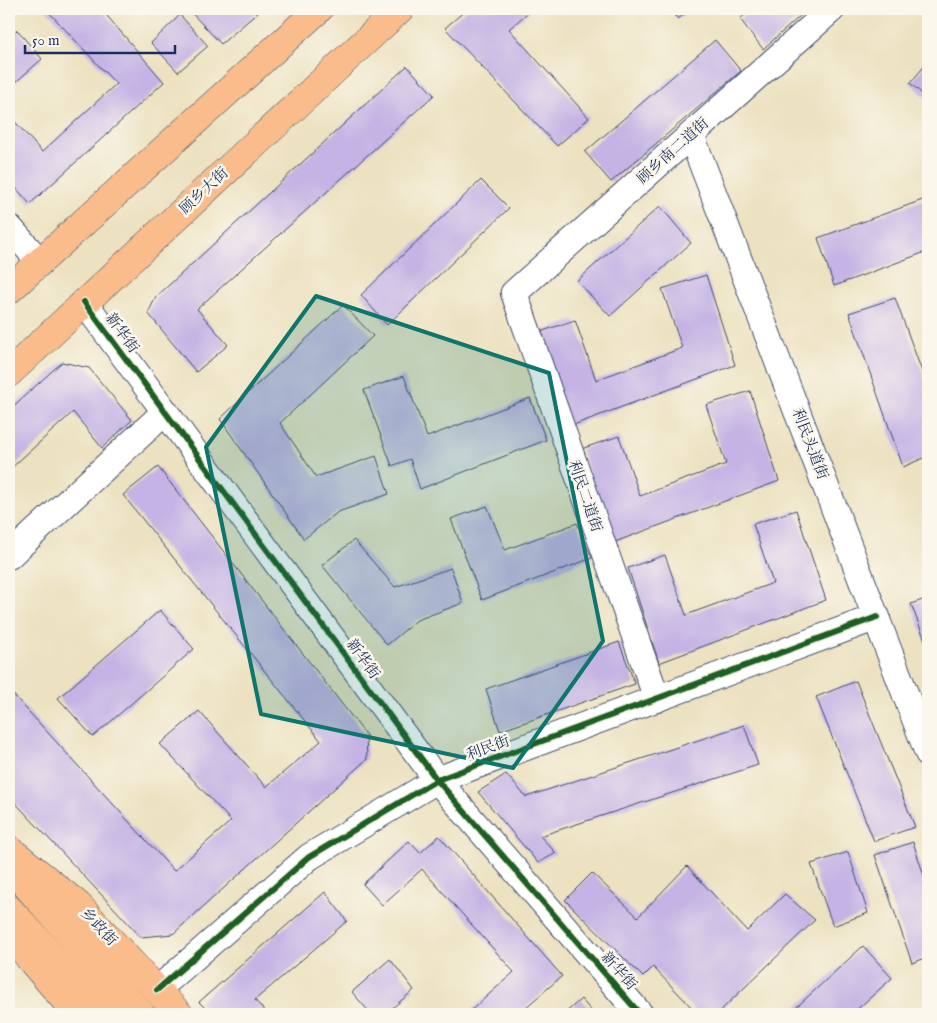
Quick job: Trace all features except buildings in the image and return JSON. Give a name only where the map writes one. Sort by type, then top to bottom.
[{"type":"main road","points":[[9,290],[319,9]]},
{"type":"main road","name":"顾乡大街","points":[[9,373],[400,9]]},
{"type":"main road","name":"乡政街","points":[[9,850],[78,905],[179,1014]]},
{"type":"main road","name":"乡政街","points":[[9,866],[56,939]]},
{"type":"main road","points":[[9,909],[56,939],[142,1014]]},
{"type":"main road","points":[[9,929],[29,958],[77,1014]]},
{"type":"main road","points":[[56,939],[106,1014]]},
{"type":"street","name":"顾乡南二道街","points":[[514,293],[832,9]]},
{"type":"street","name":"利民头道街","points":[[691,135],[928,753]]},
{"type":"street","points":[[9,227],[40,262]]},
{"type":"street","name":"利民二道街","points":[[514,293],[657,699]]},
{"type":"street","name":"新华街","points":[[84,302],[437,780],[640,1014]]},
{"type":"street","points":[[9,556],[165,412]]},
{"type":"street","name":"利民街","points":[[157,990],[309,857],[437,780],[877,618]]},
{"type":"highlighted area","points":[[316,296],[549,373],[603,641],[513,768],[261,714],[206,447]]},
{"type":"cycle path","points":[[84,302],[437,780],[640,1014]]},
{"type":"cycle path","points":[[157,990],[309,857],[437,780],[877,617]]}]
